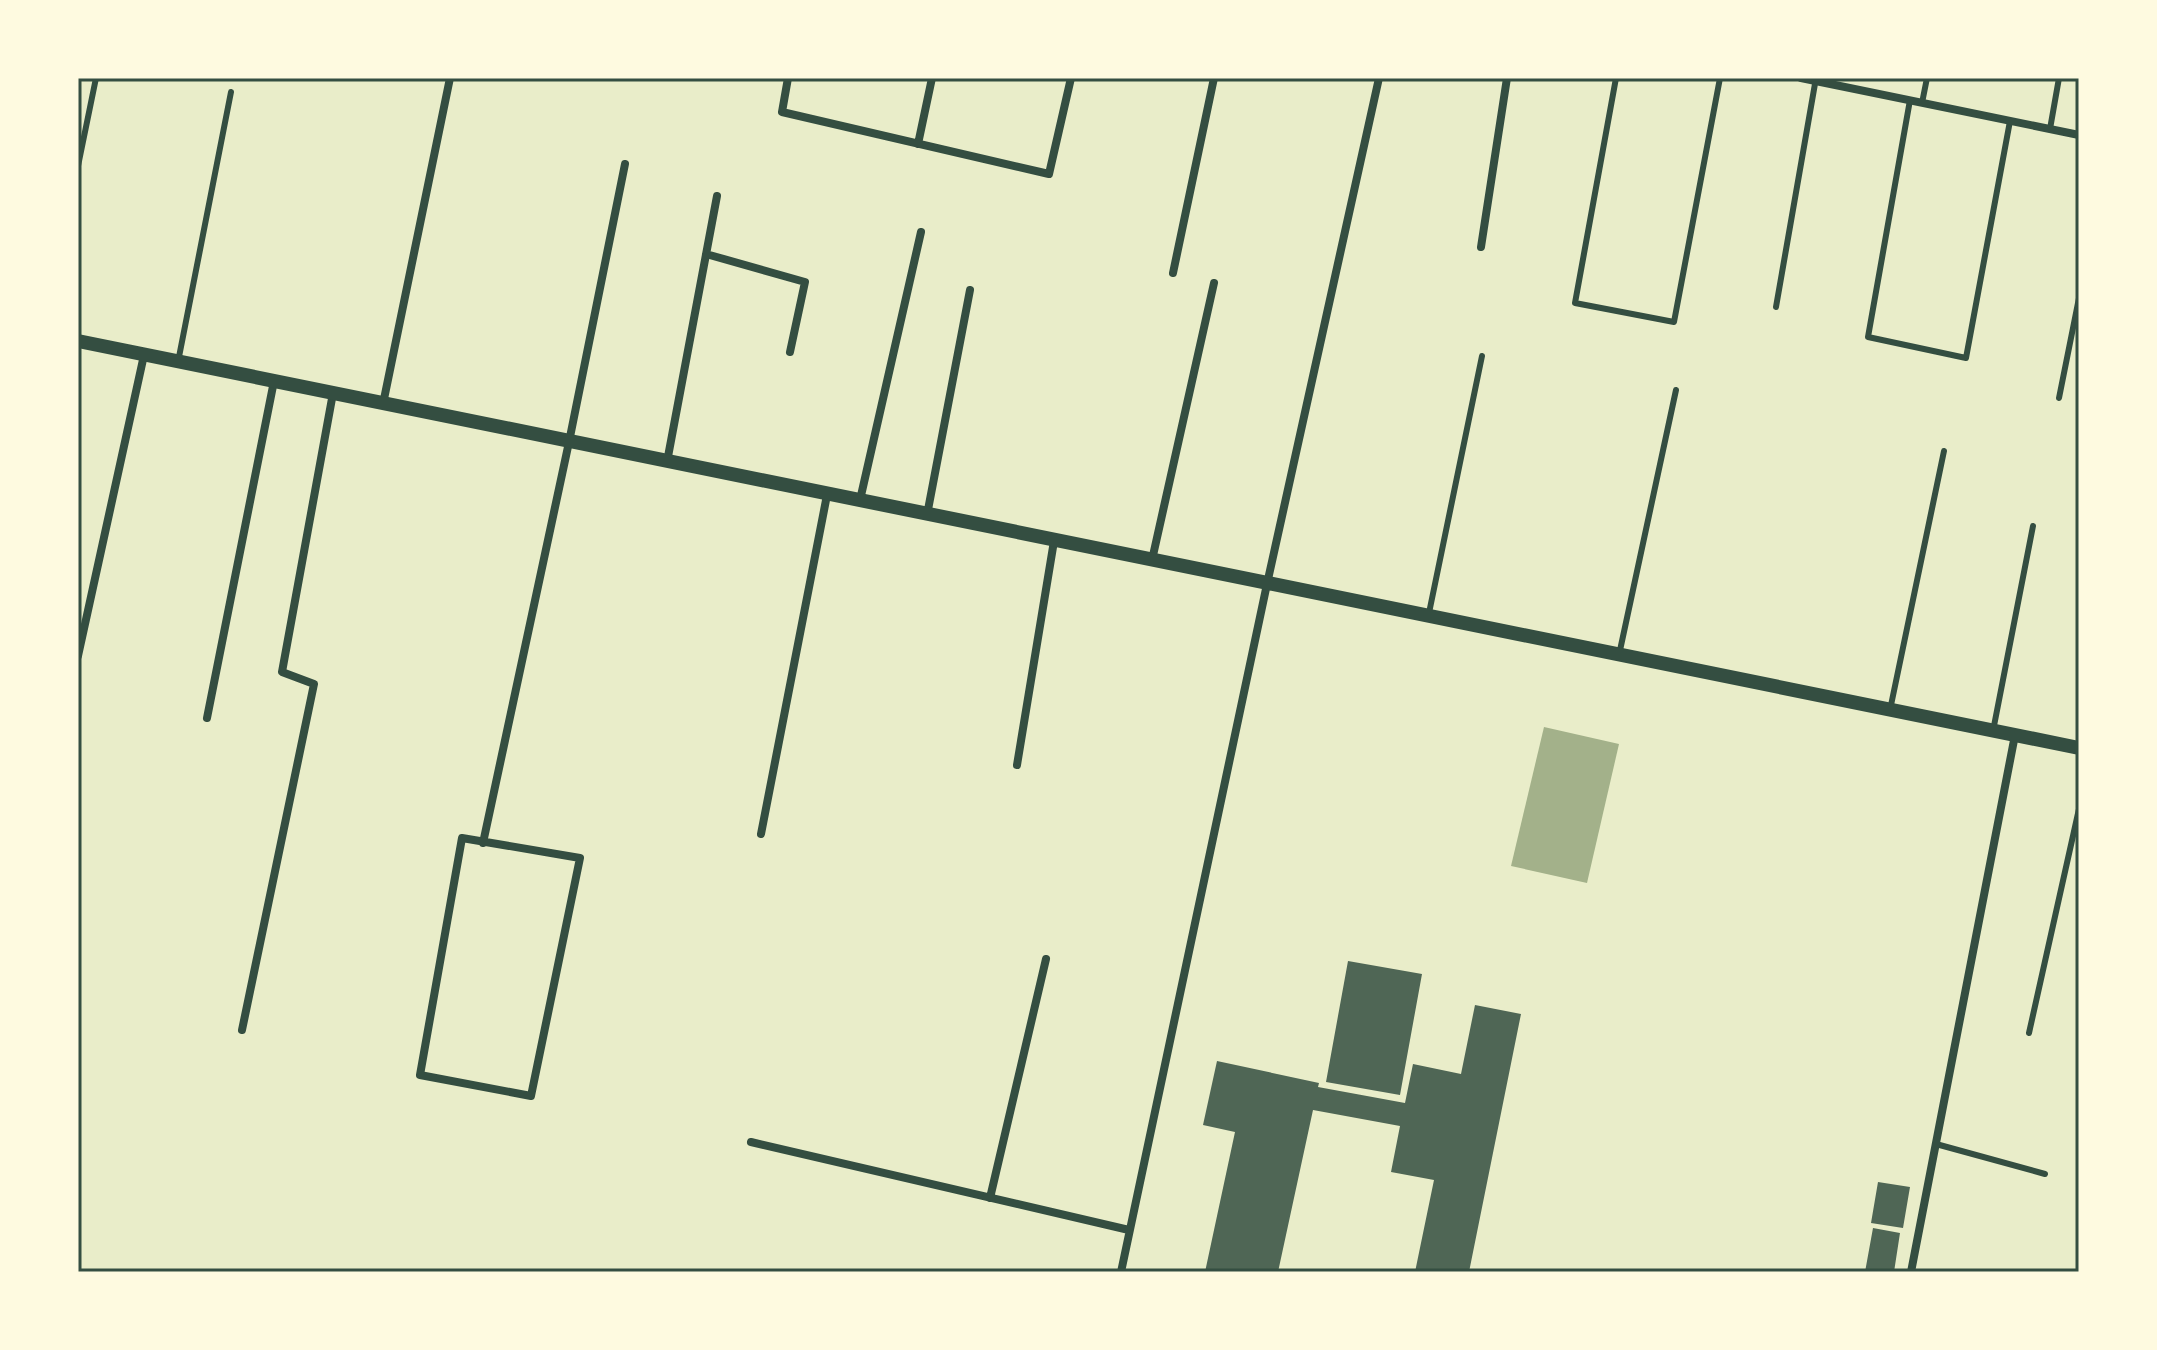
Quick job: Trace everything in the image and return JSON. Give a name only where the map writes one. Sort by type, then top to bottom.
[{"type":"street","points":[[383,404],[450,78]]},
{"type":"street","points":[[788,78],[782,112],[1049,174],[1071,78]]},
{"type":"street","points":[[918,144],[932,78]]},
{"type":"street","points":[[1173,273],[1214,78]]},
{"type":"street","points":[[1121,1272],[1267,584],[1379,78]]},
{"type":"street","points":[[1481,247],[1507,78]]},
{"type":"street","points":[[1801,78],[2079,135]]},
{"type":"street","points":[[483,843],[625,164]]},
{"type":"street","points":[[667,462],[717,196]]},
{"type":"street","points":[[860,501],[921,232]]},
{"type":"street","points":[[706,254],[805,282],[790,352]]},
{"type":"street","points":[[1152,561],[1214,283]]},
{"type":"street","points":[[927,515],[970,290]]},
{"type":"street","points":[[78,341],[2079,748]]},
{"type":"street","points":[[78,656],[144,355]]},
{"type":"street","points":[[207,718],[274,381]]},
{"type":"street","points":[[242,1030],[314,684],[282,672],[333,393]]},
{"type":"street","points":[[761,834],[827,495]]},
{"type":"street","points":[[1017,765],[1054,541]]},
{"type":"street","points":[[1911,1272],[2015,735]]},
{"type":"street","points":[[462,838],[483,843],[580,858],[531,1096],[420,1075],[462,838]]},
{"type":"street","points":[[990,1198],[1046,959]]},
{"type":"street","points":[[751,1142],[1129,1230]]},
{"type":"lane","points":[[78,166],[96,78]]},
{"type":"lane","points":[[1616,78],[1575,303],[1674,322],[1720,78]]},
{"type":"lane","points":[[1922,103],[1927,78]]},
{"type":"lane","points":[[2050,129],[2059,78]]},
{"type":"lane","points":[[1776,307],[1816,79]]},
{"type":"lane","points":[[178,362],[231,92]]},
{"type":"lane","points":[[1910,100],[1868,337],[1966,358],[2010,121]]},
{"type":"lane","points":[[2059,398],[2079,298]]},
{"type":"lane","points":[[1428,617],[1482,356]]},
{"type":"lane","points":[[1619,655],[1676,390]]},
{"type":"lane","points":[[1890,710],[1944,451]]},
{"type":"lane","points":[[1993,731],[2033,526]]},
{"type":"lane","points":[[2029,1033],[2079,809]]},
{"type":"lane","points":[[1936,1144],[2045,1174]]},
{"type":"shaded area","points":[[1544,727],[1619,744],[1587,883],[1511,866]]},
{"type":"building","points":[[1348,961],[1422,974],[1400,1095],[1326,1082]]},
{"type":"building","points":[[1475,1005],[1521,1014],[1469,1272],[1415,1272],[1434,1180],[1391,1172],[1400,1126],[1313,1110],[1278,1272],[1205,1272],[1235,1132],[1203,1125],[1217,1061],[1319,1083],[1318,1087],[1405,1103],[1413,1064],[1461,1074]]},
{"type":"building","points":[[1878,1182],[1910,1187],[1903,1228],[1871,1223]]},
{"type":"building","points":[[1873,1228],[1900,1233],[1894,1272],[1865,1272]]}]
